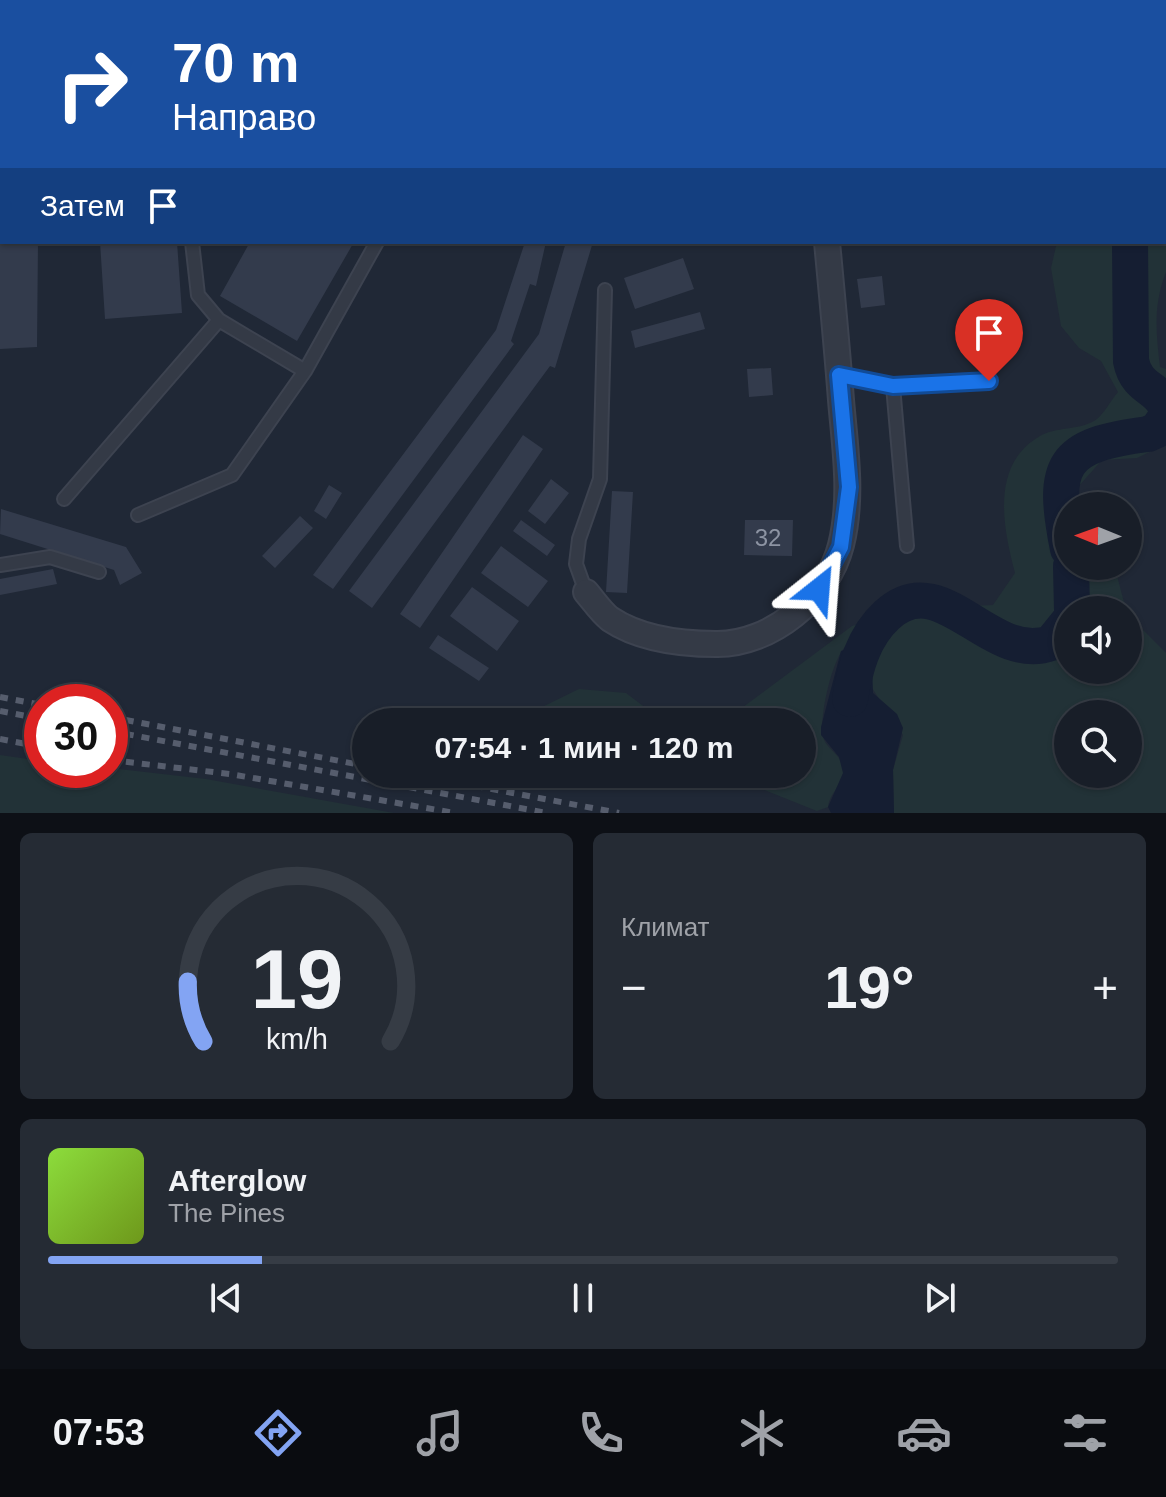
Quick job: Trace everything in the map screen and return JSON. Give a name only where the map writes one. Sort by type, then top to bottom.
[{"type":"street","points":[[586,592],[609,618],[640,633],[685,644],[723,644],[761,636],[788,620],[819,589],[841,547],[849,487],[827,244]]},
{"type":"lane","points":[[192,244],[198,295],[219,320],[305,371]]},
{"type":"lane","points":[[138,515],[232,475],[305,371],[376,244]]},
{"type":"lane","points":[[586,592],[576,564],[579,539],[600,479],[605,290]]},
{"type":"lane","points":[[64,499],[219,320]]},
{"type":"lane","points":[[839,375],[893,386],[989,381]]},
{"type":"lane","points":[[893,386],[907,546]]},
{"type":"lane","points":[[0,565],[50,557],[99,572]]},
{"type":"shaded area","points":[[1057,244],[1166,244],[1166,272],[1159,296],[1157,342],[1160,367],[1166,369],[1166,444],[1137,458],[1102,460],[1073,492],[1054,492],[1054,580],[1118,580],[1122,596],[1054,596],[1054,684],[1142,684],[1142,629],[1166,653],[1166,813],[894,813],[893,770],[903,735],[845,647],[835,665],[822,722],[825,742],[843,768],[842,779],[828,807],[817,811],[758,788],[816,788],[816,708],[742,708],[852,626],[910,609],[993,605],[1015,573],[1004,517],[1007,480],[1013,463],[1024,448],[1040,436],[1094,421],[1118,392],[1101,361],[1079,348],[1061,326],[1051,268]]},
{"type":"shaded area","points":[[579,689],[626,693],[646,708],[540,708]]},
{"type":"shaded area","points":[[0,755],[24,758],[24,788],[128,788],[128,770],[206,779],[394,813],[0,813]]},
{"type":"water","points":[[856,646],[872,664],[873,693],[897,714],[903,728],[893,770],[894,813],[831,813],[828,807],[843,773],[839,757],[821,735],[821,727],[841,651]]},
{"type":"building","points":[[0,244],[38,244],[37,347],[0,349]]},
{"type":"building","points":[[100,244],[177,244],[182,313],[105,319]]},
{"type":"building","points":[[249,244],[353,244],[297,341],[220,296]]},
{"type":"building","points":[[524,244],[546,244],[536,286],[530,284],[511,341],[514,344],[333,589],[313,575],[496,330]]},
{"type":"building","points":[[565,244],[592,244],[555,368],[550,366],[372,608],[349,591],[539,334]]},
{"type":"building","points":[[683,258],[694,289],[635,309],[624,278]]},
{"type":"building","points":[[882,276],[885,305],[861,308],[857,279]]},
{"type":"building","points":[[700,312],[705,329],[635,348],[631,331]]},
{"type":"building","points":[[771,368],[773,395],[749,397],[747,369]]},
{"type":"building","points":[[523,435],[543,449],[420,628],[400,614]]},
{"type":"building","points":[[551,479],[569,493],[545,524],[528,511]]},
{"type":"building","points":[[329,485],[342,493],[326,519],[314,511]]},
{"type":"building","points":[[612,491],[633,492],[627,593],[606,592]]},
{"type":"building","points":[[1,509],[126,547],[142,573],[120,585],[114,570],[0,534]]},
{"type":"building","points":[[300,516],[313,528],[275,568],[262,556]]},
{"type":"building","points":[[521,520],[555,545],[547,556],[513,531]]},
{"type":"building","points":[[745,520],[793,520],[792,556],[744,555]]},
{"type":"building","points":[[501,546],[548,581],[528,607],[481,573]]},
{"type":"building","points":[[53,569],[57,584],[0,595],[0,579]]},
{"type":"building","points":[[472,587],[519,621],[497,651],[450,616]]},
{"type":"building","points":[[438,635],[489,668],[479,681],[429,648]]},
{"type":"waterway","points":[[1130,244],[1131,361],[1138,377],[1166,407]]},
{"type":"waterway","points":[[1062,492],[1069,464],[1080,453],[1096,445],[1148,434],[1157,430],[1166,417]]},
{"type":"waterway","points":[[1071,580],[1072,596]]},
{"type":"waterway","points":[[850,699],[866,643],[887,615],[907,602],[927,601],[947,607],[1007,641],[1028,646],[1051,643],[1054,639]]},
{"type":"railway","points":[[0,697],[24,702]]},
{"type":"railway","points":[[0,711],[24,716]]},
{"type":"railway","points":[[128,720],[352,763]]},
{"type":"railway","points":[[128,734],[547,813]]},
{"type":"railway","points":[[0,739],[24,744]]},
{"type":"railway","points":[[128,762],[230,774],[455,813]]},
{"type":"railway","points":[[486,788],[619,813]]},
{"type":"route","points":[[819,589],[841,547],[849,487],[839,375],[893,386],[989,381]]}]
